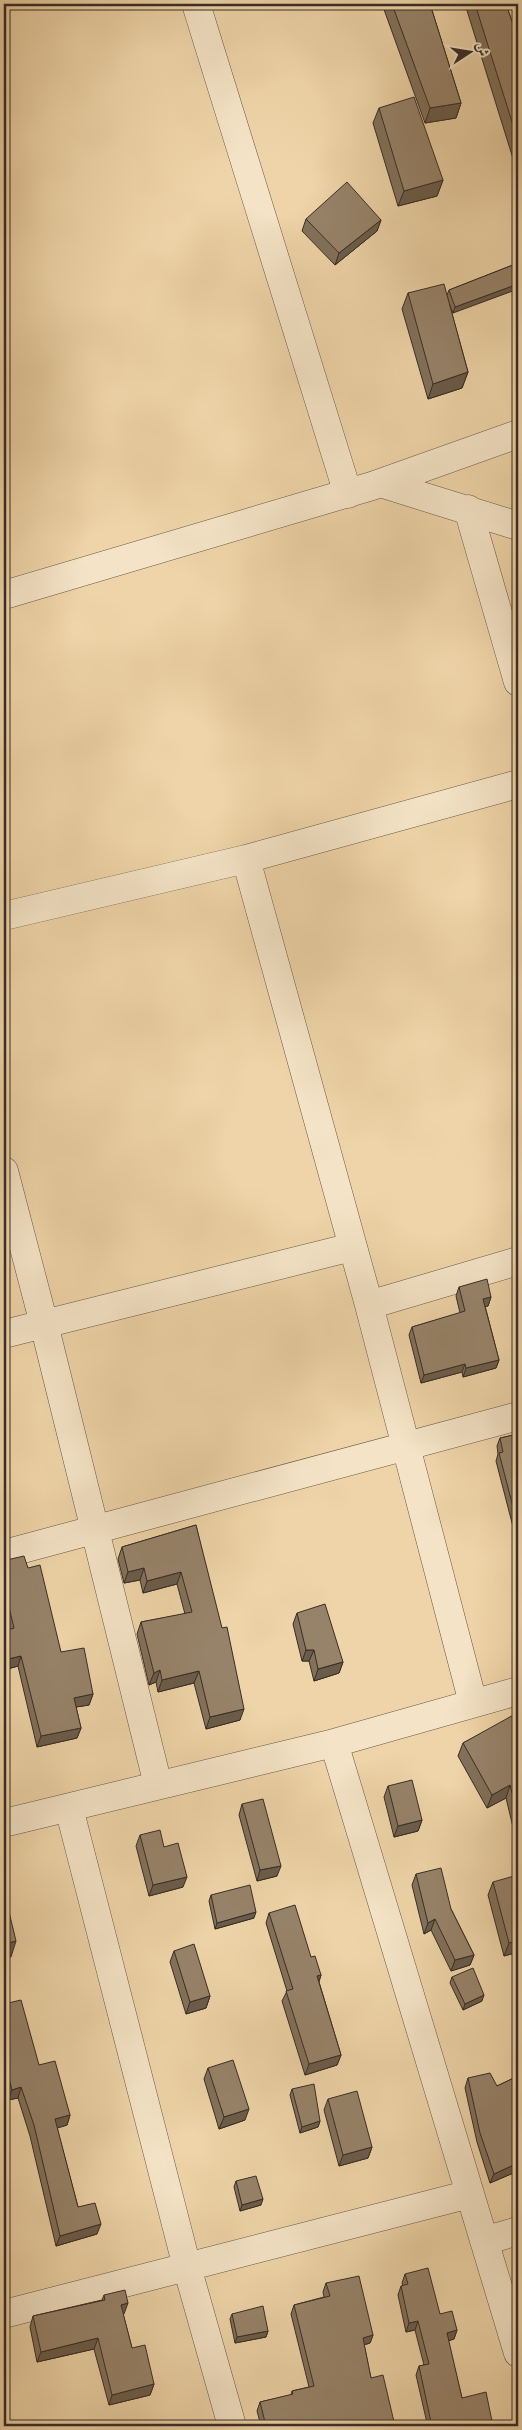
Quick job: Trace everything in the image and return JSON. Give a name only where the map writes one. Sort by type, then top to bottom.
[{"type":"street","points":[[196,4],[348,494]]},
{"type":"street","points":[[4,595],[348,494],[518,434]]},
{"type":"street","points":[[380,483],[468,510],[496,521],[518,526]]},
{"type":"street","points":[[468,510],[518,682]]},
{"type":"street","points":[[4,916],[246,859],[518,784]]},
{"type":"street","points":[[246,859],[369,1305],[473,1703]]},
{"type":"street","points":[[4,1171],[44,1324],[158,1786]]},
{"type":"street","points":[[4,1334],[352,1247]]},
{"type":"street","points":[[369,1305],[518,1261]]},
{"type":"street","points":[[4,1554],[518,1416]]},
{"type":"street","points":[[4,1824],[334,1744],[518,1691]]},
{"type":"street","points":[[334,1744],[518,2352]]},
{"type":"street","points":[[69,1808],[187,2267],[232,2426]]},
{"type":"street","points":[[4,2314],[470,2194]]},
{"type":"street","points":[[484,2241],[518,2231]]},
{"type":"building","points":[[392,4],[430,4],[461,103],[430,108]]},
{"type":"building","points":[[475,4],[506,4],[518,39],[518,141]]},
{"type":"building","points":[[414,97],[443,180],[404,191],[379,108]]},
{"type":"building","points":[[347,182],[381,220],[339,253],[306,219]]},
{"type":"building","points":[[518,263],[518,284],[455,307],[449,290]]},
{"type":"building","points":[[444,284],[468,372],[433,384],[408,293]]},
{"type":"building","points":[[487,1279],[491,1297],[483,1299],[499,1360],[466,1368],[465,1364],[424,1375],[412,1327],[465,1311],[459,1287]]},
{"type":"building","points":[[518,1434],[518,1526],[499,1453],[503,1452],[500,1438]]},
{"type":"building","points":[[196,1525],[222,1628],[227,1627],[244,1709],[210,1717],[199,1671],[162,1680],[160,1670],[154,1673],[141,1622],[192,1612],[181,1572],[147,1581],[144,1568],[128,1572],[122,1547]]},
{"type":"building","points":[[24,1556],[28,1568],[40,1565],[61,1652],[84,1648],[93,1694],[74,1698],[81,1728],[41,1736],[21,1656],[4,1660],[4,1631],[14,1628],[4,1587],[4,1558],[11,1559]]},
{"type":"building","points":[[325,1604],[343,1662],[318,1669],[314,1650],[306,1650],[297,1613]]},
{"type":"building","points":[[517,1713],[518,1816],[510,1785],[492,1795],[463,1743]]},
{"type":"building","points":[[412,1780],[422,1820],[398,1826],[388,1786]]},
{"type":"building","points":[[263,1799],[281,1866],[260,1870],[242,1804]]},
{"type":"building","points":[[160,1830],[164,1847],[178,1843],[187,1877],[153,1885],[140,1835]]},
{"type":"building","points":[[441,1868],[451,1909],[474,1955],[455,1960],[435,1919],[428,1923],[416,1874]]},
{"type":"building","points":[[514,1876],[518,1893],[518,1940],[509,1943],[493,1882]]},
{"type":"building","points":[[250,1885],[256,1912],[217,1923],[211,1895]]},
{"type":"building","points":[[4,1891],[16,1941],[4,1944]]},
{"type":"building","points":[[295,1905],[311,1957],[315,1956],[321,1975],[317,1976],[341,2055],[309,2064],[286,1991],[293,1989],[269,1913]]},
{"type":"building","points":[[194,1944],[210,1996],[190,2002],[174,1951]]},
{"type":"building","points":[[473,1968],[484,1995],[465,2004],[452,1977]]},
{"type":"building","points":[[21,2000],[39,2065],[55,2061],[70,2115],[55,2119],[78,2207],[95,2203],[101,2224],[60,2236],[34,2125],[21,2087],[12,2090],[4,2060],[4,2004]]},
{"type":"building","points":[[233,2060],[249,2109],[224,2117],[208,2068]]},
{"type":"building","points":[[490,2073],[497,2086],[518,2076],[518,2163],[494,2174],[480,2133],[468,2078]]},
{"type":"building","points":[[314,2084],[320,2121],[302,2127],[292,2089]]},
{"type":"building","points":[[357,2091],[372,2147],[343,2155],[328,2099]]},
{"type":"building","points":[[256,2176],[263,2199],[242,2205],[236,2181]]},
{"type":"building","points":[[428,2268],[440,2314],[452,2311],[457,2330],[447,2333],[462,2398],[486,2392],[493,2426],[411,2426],[431,2422],[419,2366],[429,2364],[418,2321],[409,2323],[401,2286],[408,2284],[405,2274]]},
{"type":"building","points":[[359,2276],[373,2335],[363,2338],[371,2378],[383,2375],[395,2426],[266,2426],[260,2402],[293,2394],[292,2391],[314,2386],[294,2305],[330,2296],[326,2283]]},
{"type":"building","points":[[125,2290],[128,2303],[121,2305],[132,2348],[145,2345],[154,2384],[112,2395],[98,2338],[41,2352],[33,2316],[105,2300],[104,2295]]},
{"type":"building","points":[[263,2306],[268,2331],[237,2337],[232,2314]]}]
